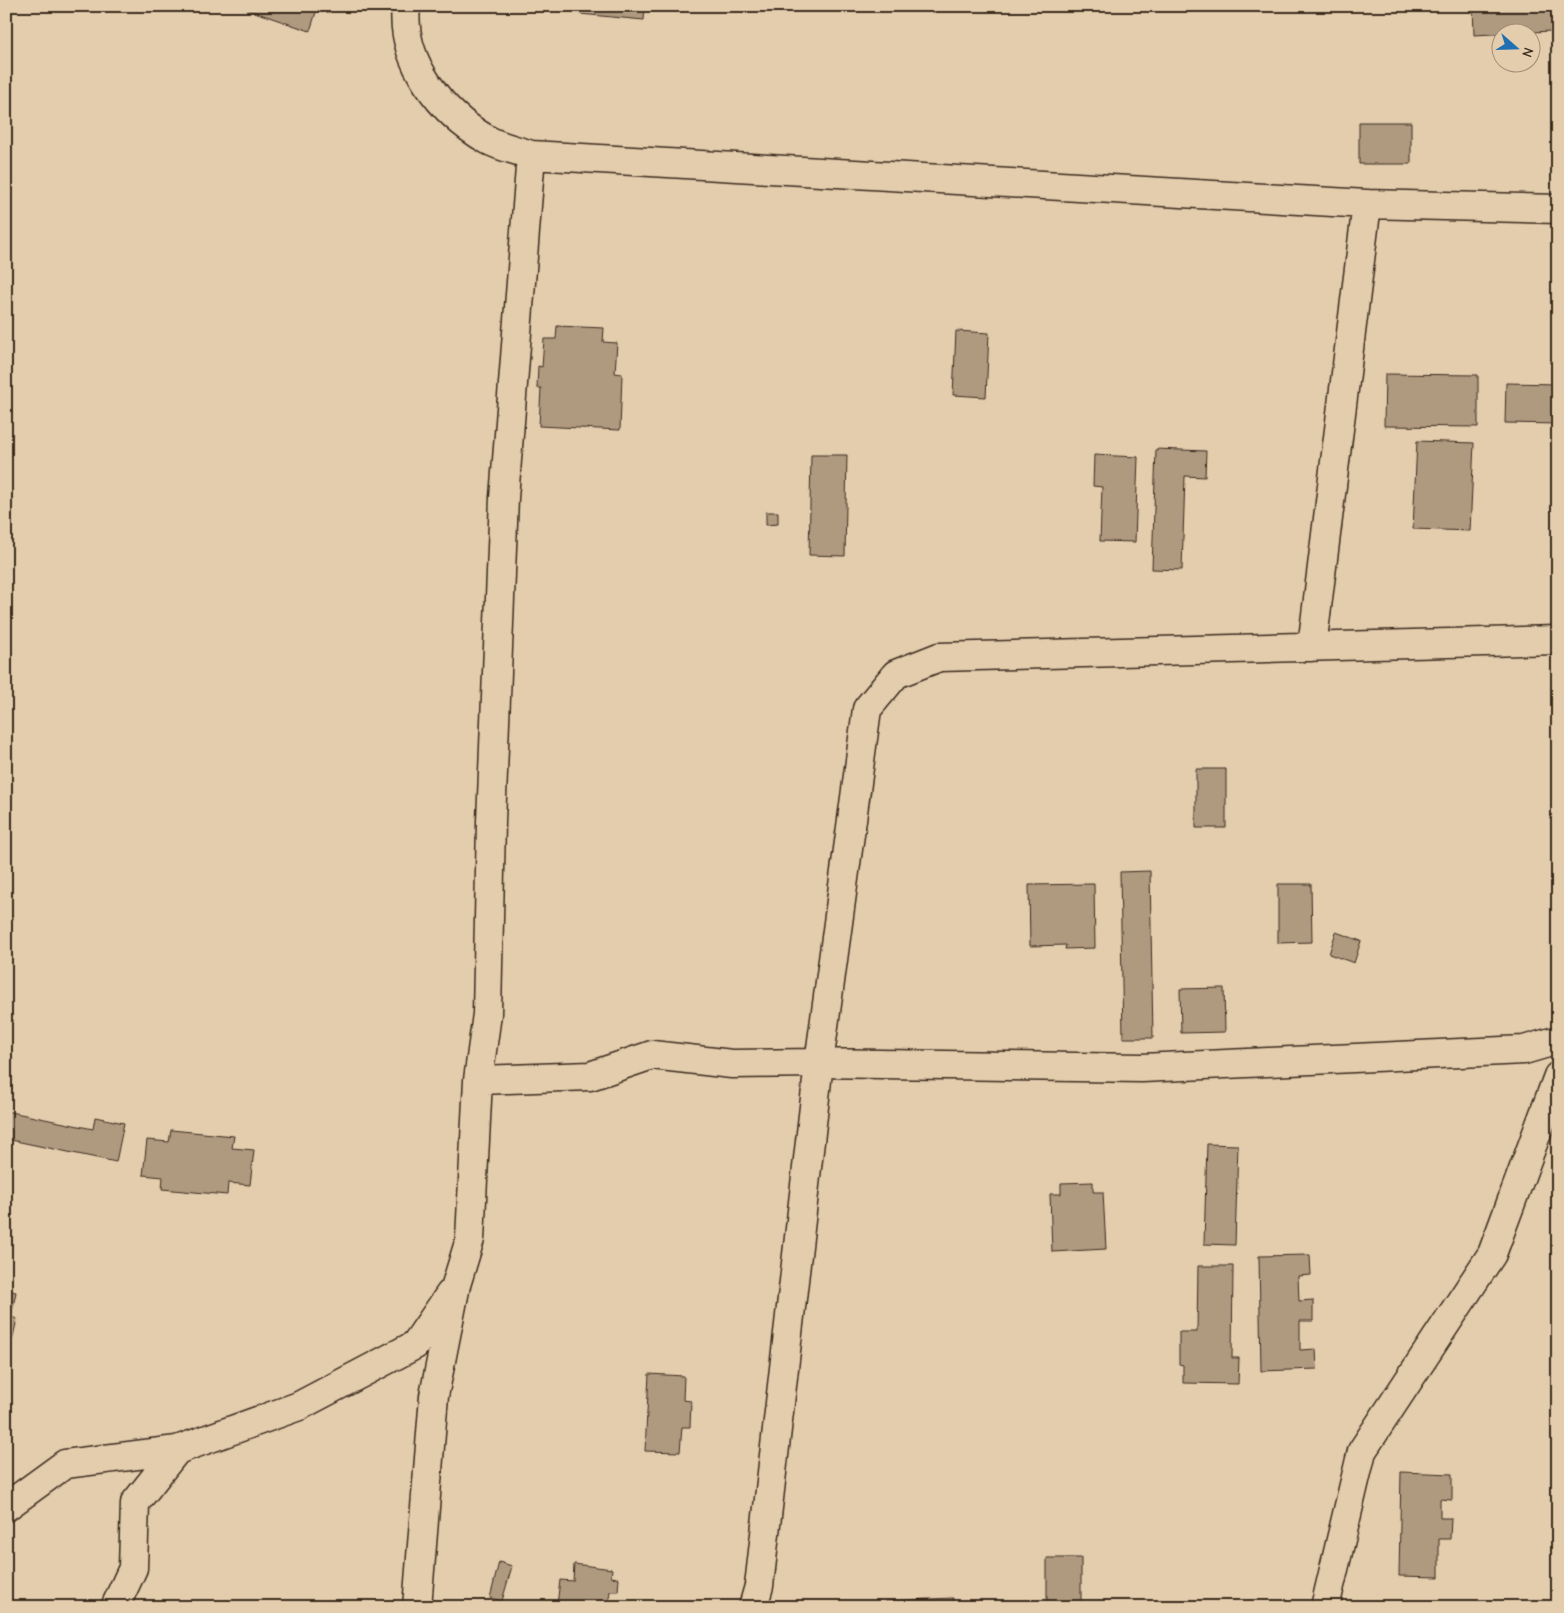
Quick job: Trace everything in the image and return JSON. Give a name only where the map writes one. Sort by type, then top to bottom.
[{"type":"street","points":[[406,6],[405,16],[411,52],[425,80],[454,116],[489,140],[531,155],[1368,204],[1558,209]]},
{"type":"street","points":[[417,1607],[434,1396],[456,1285],[470,1239],[478,1080],[487,1014],[490,822],[504,498],[531,155]]},
{"type":"street","points":[[1312,647],[1368,204]]},
{"type":"street","points":[[753,1607],[759,1586],[818,1063],[867,709],[896,674],[939,657],[1558,640]]},
{"type":"street","points":[[478,1080],[590,1076],[652,1055],[732,1064],[818,1063],[1142,1068],[1524,1050],[1558,1040]]},
{"type":"street","points":[[1324,1607],[1362,1452],[1492,1254],[1558,1076]]},
{"type":"street","points":[[6,1507],[65,1464],[177,1450],[299,1406],[415,1345],[456,1285]]},
{"type":"street","points":[[115,1607],[133,1568],[135,1503],[177,1450]]},
{"type":"building","points":[[237,6],[318,6],[310,31]]},
{"type":"building","points":[[581,6],[645,6],[644,20],[580,14]]},
{"type":"building","points":[[1473,6],[1551,6],[1552,31],[1542,32],[1542,22],[1492,22],[1492,34],[1474,35]]},
{"type":"building","points":[[1359,122],[1411,122],[1411,164],[1359,164]]},
{"type":"building","points":[[557,326],[604,328],[603,342],[617,343],[615,373],[622,374],[620,430],[539,426],[541,388],[537,388],[538,366],[542,367],[544,339],[556,339]]},
{"type":"building","points":[[956,331],[989,333],[986,397],[953,395]]},
{"type":"building","points":[[1385,374],[1478,375],[1478,427],[1384,426]]},
{"type":"building","points":[[1506,383],[1558,384],[1558,424],[1505,423]]},
{"type":"building","points":[[1417,441],[1474,443],[1470,531],[1413,529]]},
{"type":"building","points":[[1156,449],[1206,451],[1205,477],[1185,476],[1182,570],[1152,569]]},
{"type":"building","points":[[811,455],[847,455],[845,556],[809,555]]},
{"type":"building","points":[[1094,455],[1138,457],[1135,542],[1100,541],[1102,487],[1093,486]]},
{"type":"building","points":[[766,512],[778,512],[778,524],[766,525]]},
{"type":"building","points":[[1196,769],[1226,769],[1226,828],[1196,828]]},
{"type":"building","points":[[1150,871],[1153,1038],[1123,1038],[1120,872]]},
{"type":"building","points":[[1094,884],[1095,948],[1065,949],[1066,945],[1030,946],[1029,885]]},
{"type":"building","points":[[1278,884],[1311,884],[1312,942],[1278,943]]},
{"type":"building","points":[[1336,932],[1361,941],[1354,963],[1329,954]]},
{"type":"building","points":[[1224,988],[1225,1032],[1181,1033],[1180,989]]},
{"type":"building","points":[[6,1111],[93,1129],[95,1117],[124,1123],[116,1162],[6,1139]]},
{"type":"building","points":[[171,1130],[234,1136],[232,1148],[254,1150],[250,1185],[228,1183],[227,1195],[162,1189],[163,1177],[143,1175],[147,1140],[169,1142]]},
{"type":"building","points":[[1207,1144],[1238,1145],[1235,1245],[1204,1244]]},
{"type":"building","points":[[1093,1182],[1093,1192],[1103,1192],[1106,1249],[1052,1252],[1050,1194],[1061,1194],[1061,1183]]},
{"type":"building","points":[[1310,1255],[1311,1275],[1298,1276],[1299,1301],[1313,1300],[1313,1321],[1300,1321],[1300,1350],[1316,1349],[1317,1369],[1261,1371],[1259,1256]]},
{"type":"building","points":[[1198,1266],[1233,1266],[1232,1358],[1239,1358],[1238,1384],[1183,1383],[1183,1365],[1179,1364],[1179,1332],[1197,1332]]},
{"type":"building","points":[[6,1290],[16,1292],[11,1317],[17,1319],[12,1341],[6,1339]]},
{"type":"building","points":[[649,1374],[684,1376],[683,1400],[691,1401],[690,1427],[682,1427],[680,1452],[645,1451]]},
{"type":"building","points":[[1401,1472],[1452,1474],[1452,1500],[1440,1499],[1440,1518],[1451,1518],[1450,1539],[1439,1539],[1439,1577],[1399,1576]]},
{"type":"building","points":[[1047,1558],[1081,1558],[1081,1607],[1047,1607]]},
{"type":"building","points":[[499,1562],[512,1566],[502,1601],[490,1598]]},
{"type":"building","points":[[574,1564],[612,1569],[611,1577],[619,1578],[618,1591],[610,1591],[608,1607],[557,1605],[560,1580],[573,1581]]},
{"type":"building","points":[[953,1598],[953,1607],[887,1607],[886,1601]]}]
